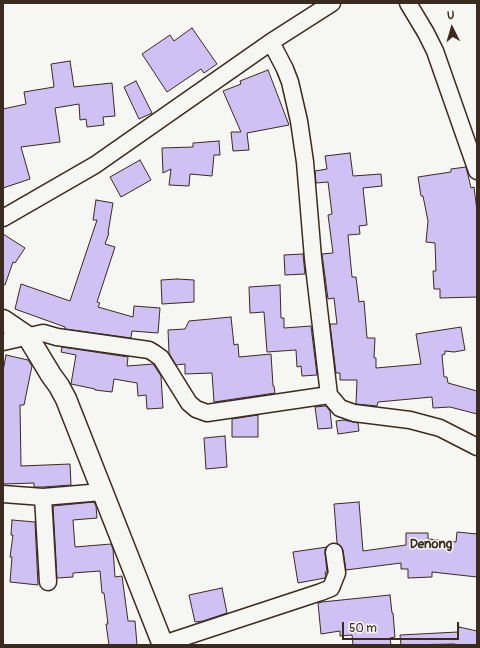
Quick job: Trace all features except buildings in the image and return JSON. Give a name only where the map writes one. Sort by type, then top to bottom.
[{"type":"street","points":[[3,218],[95,165],[271,42],[332,3]]},
{"type":"street","points":[[408,3],[435,51],[477,171]]},
{"type":"street","points":[[271,42],[288,76],[299,121],[329,395],[340,408],[354,413],[410,420],[440,428],[477,447]]},
{"type":"street","points":[[3,320],[28,337],[66,399],[163,645],[331,588],[336,573],[334,552]]},
{"type":"street","points":[[3,342],[43,333],[57,337],[149,350],[161,358],[189,403],[206,413],[329,395]]},
{"type":"street","points":[[3,494],[43,497],[102,492]]},
{"type":"street","points":[[43,497],[48,582]]},
{"type":"district","name":"Denong","points":[[431,545]]}]
